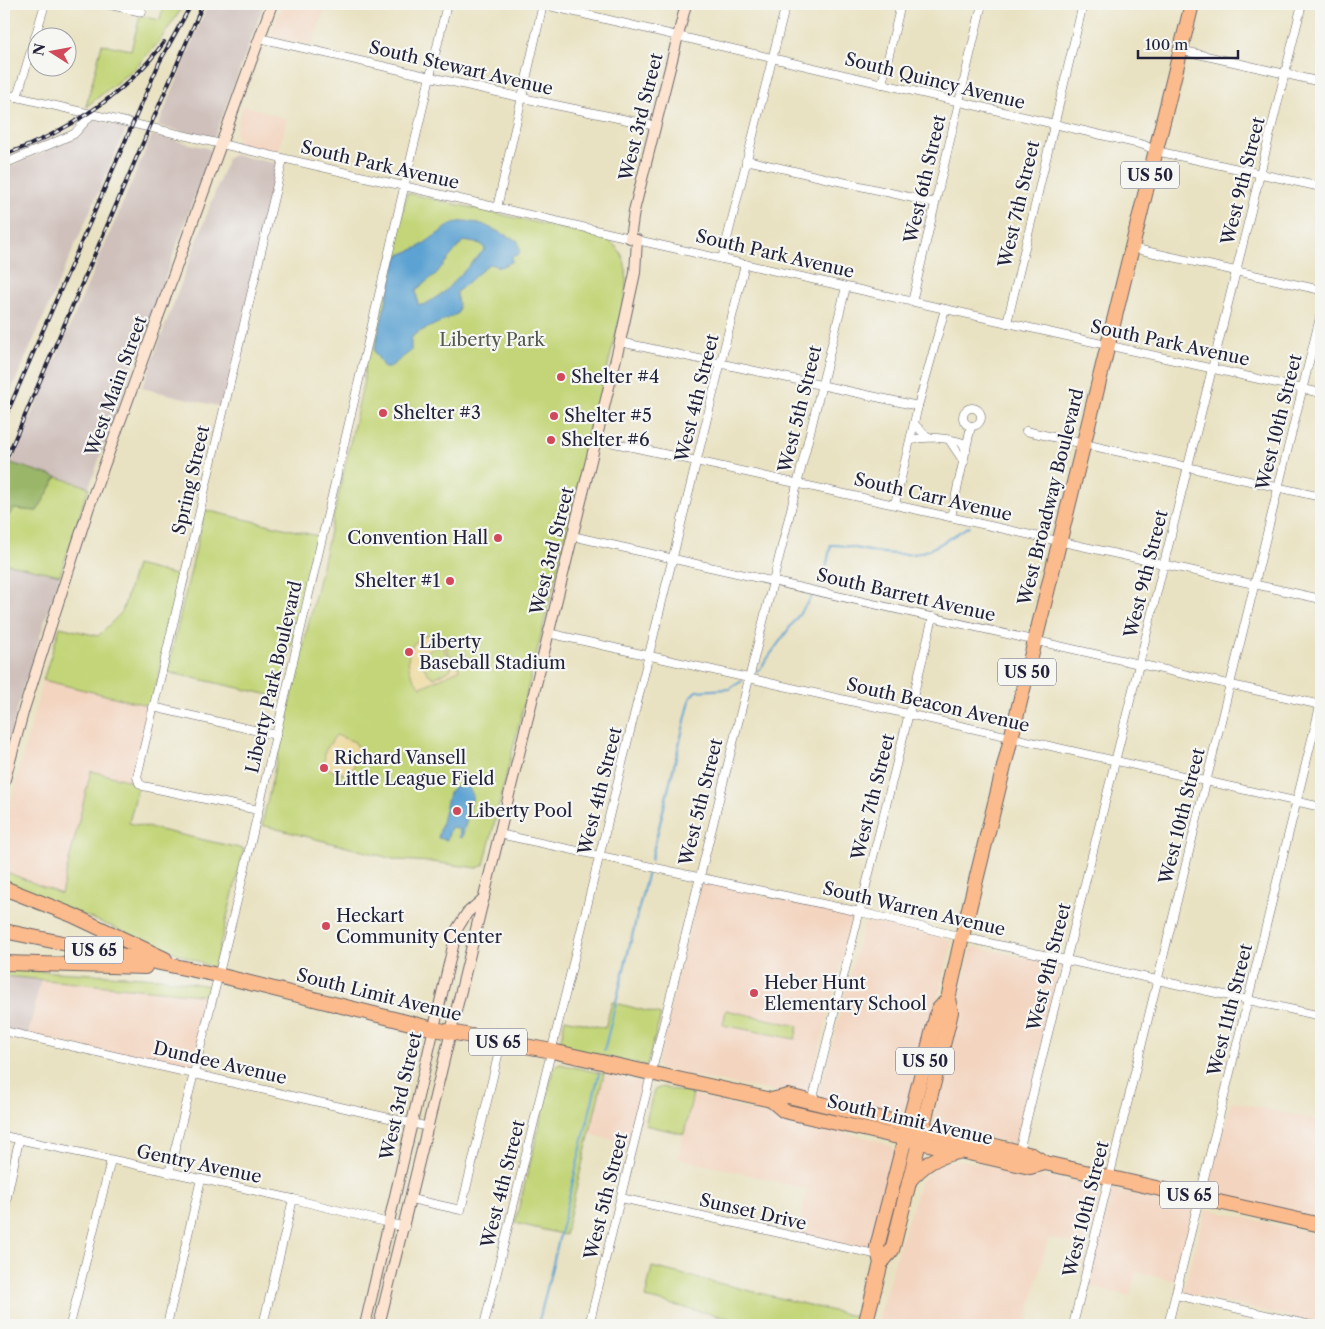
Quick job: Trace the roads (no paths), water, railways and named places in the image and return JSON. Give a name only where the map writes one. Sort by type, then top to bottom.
[{"type":"highway","name":"West Broadway Boulevard","points":[[880,1259],[892,1250],[908,1182],[913,1134],[938,1010],[948,999],[1192,4]]},
{"type":"highway","points":[[4,888],[72,915],[184,968]]},
{"type":"highway","name":"US 65","points":[[4,931],[184,968]]},
{"type":"highway","points":[[4,963],[184,968]]},
{"type":"highway","name":"South Limit Avenue","points":[[184,968],[451,1033],[552,1051],[771,1100],[788,1096],[913,1134],[961,1152],[1030,1167],[1045,1163]]},
{"type":"highway","name":"South Limit Avenue","points":[[771,1100],[784,1111],[1019,1151],[1032,1155],[1045,1163],[1321,1225]]},
{"type":"highway","name":"West Broadway Boulevard","points":[[865,1325],[880,1259],[877,1247],[913,1134]]},
{"type":"highway","points":[[908,1182],[920,1168],[936,1158],[961,1152]]},
{"type":"street","points":[[17,97],[45,4]]},
{"type":"street","points":[[106,4],[142,12]]},
{"type":"street","name":"West Main Street","points":[[4,784],[24,708],[89,506],[272,4]]},
{"type":"street","name":"Liberty Park Boulevard","points":[[169,1172],[276,735],[447,4]]},
{"type":"street","points":[[497,208],[543,4]]},
{"type":"street","name":"South Quincy Avenue","points":[[543,4],[772,57],[1053,126],[1144,145],[1156,151],[1321,187]]},
{"type":"street","name":"West 3rd Street","points":[[379,1325],[405,1227],[620,342],[635,273],[634,211],[686,4]]},
{"type":"street","points":[[722,259],[786,4]]},
{"type":"street","points":[[882,84],[901,4]]},
{"type":"street","name":"West 6th Street","points":[[912,302],[982,4]]},
{"type":"street","name":"West 7th Street","points":[[1007,323],[1083,4]]},
{"type":"street","name":"West 9th Street","points":[[1019,1151],[1302,4]]},
{"type":"street","name":"South Stewart Avenue","points":[[259,38],[522,98],[656,126]]},
{"type":"street","points":[[1180,50],[1321,82]]},
{"type":"street","name":"South Park Avenue","points":[[4,94],[404,187],[1321,393]]},
{"type":"street","points":[[4,164],[74,134],[90,115]]},
{"type":"street","name":"Spring Street","points":[[258,810],[143,786],[138,780],[153,707],[283,159]]},
{"type":"street","points":[[746,160],[935,203]]},
{"type":"street","points":[[1132,248],[1321,290]]},
{"type":"street","name":"West 4th Street","points":[[484,1325],[745,264]]},
{"type":"street","name":"West 5th Street","points":[[589,1325],[698,876],[846,287]]},
{"type":"street","points":[[895,504],[918,406],[945,309]]},
{"type":"street","name":"West 10th Street","points":[[1073,1325],[1321,313]]},
{"type":"street","points":[[620,342],[918,406]]},
{"type":"street","points":[[914,424],[928,437]]},
{"type":"street","points":[[951,517],[971,426]]},
{"type":"street","points":[[1026,431],[1321,497]]},
{"type":"street","points":[[910,441],[928,437],[950,441],[955,440],[963,443],[966,450]]},
{"type":"street","name":"South Carr Avenue","points":[[596,439],[1321,599]]},
{"type":"street","points":[[950,441],[964,462]]},
{"type":"street","name":"South Barrett Avenue","points":[[572,536],[1321,704]]},
{"type":"street","name":"West 7th Street","points":[[812,1102],[933,617]]},
{"type":"street","name":"South Beacon Avenue","points":[[548,633],[1321,807]]},
{"type":"street","name":"West 11th Street","points":[[1168,1325],[1321,704]]},
{"type":"street","points":[[153,707],[276,735]]},
{"type":"street","name":"South Warren Avenue","points":[[499,834],[698,876],[962,937],[1321,1016]]},
{"type":"street","name":"West 3rd Street","points":[[365,1325],[457,929],[467,913],[484,898]]},
{"type":"street","name":"Dundee Avenue","points":[[4,1031],[194,1072],[428,1127]]},
{"type":"street","points":[[411,1199],[461,1210],[501,1043]]},
{"type":"street","name":"Gentry Avenue","points":[[4,1136],[388,1222]]},
{"type":"street","points":[[4,1211],[20,1140]]},
{"type":"street","points":[[70,1325],[111,1160]]},
{"type":"street","points":[[167,1325],[200,1179]]},
{"type":"street","name":"Sunset Drive","points":[[621,1198],[880,1259]]},
{"type":"street","points":[[263,1325],[292,1200]]},
{"type":"street","points":[[388,1222],[405,1227]]},
{"type":"street","points":[[1176,1295],[1311,1325]]},
{"type":"street","points":[[1266,1325],[1268,1316]]},
{"type":"water","points":[[466,221],[482,224],[518,241],[520,251],[518,255],[512,256],[512,262],[500,267],[489,264],[457,292],[459,308],[457,314],[415,334],[411,339],[411,351],[389,368],[384,368],[374,351],[397,256],[419,247],[453,223]],"holes":[[[463,241],[481,244],[485,249],[443,293],[424,305],[418,304],[416,290],[436,274]]]},
{"type":"water","name":"Liberty Pool","points":[[459,785],[468,787],[473,795],[462,838],[459,837],[460,830],[451,827],[447,840],[438,838],[449,793],[454,787]]},
{"type":"waterway","points":[[820,586],[823,581],[831,545],[887,553],[913,554],[932,548],[969,526]]},
{"type":"waterway","points":[[754,673],[760,669],[813,595]]},
{"type":"waterway","points":[[651,860],[691,696],[696,691],[729,689],[742,681]]},
{"type":"waterway","points":[[604,1051],[648,871]]},
{"type":"waterway","points":[[538,1325],[599,1074]]},
{"type":"railway","points":[[4,464],[203,4]]},
{"type":"railway","points":[[4,420],[160,61],[191,5]]},
{"type":"railway","points":[[4,155],[49,136],[93,110],[132,79],[164,42]]},
{"type":"place","name":"Shelter #4","points":[[561,377]]},
{"type":"place","name":"Shelter #3","points":[[383,413]]},
{"type":"place","name":"Shelter #5","points":[[554,416]]},
{"type":"place","name":"Shelter #6","points":[[551,440]]},
{"type":"place","name":"Convention Hall","points":[[498,538]]},
{"type":"place","name":"Shelter #1","points":[[450,581]]},
{"type":"place","name":"Liberty Baseball Stadium","points":[[409,652]]},
{"type":"place","name":"Richard Vansell Little League Field","points":[[324,768]]},
{"type":"place","name":"Liberty Pool","points":[[457,811]]},
{"type":"place","name":"Heckart Community Center","points":[[326,926]]},
{"type":"place","name":"Heber Hunt Elementary School","points":[[754,993]]},
{"type":"park label","name":"Liberty Park","points":[[492,340]]}]
